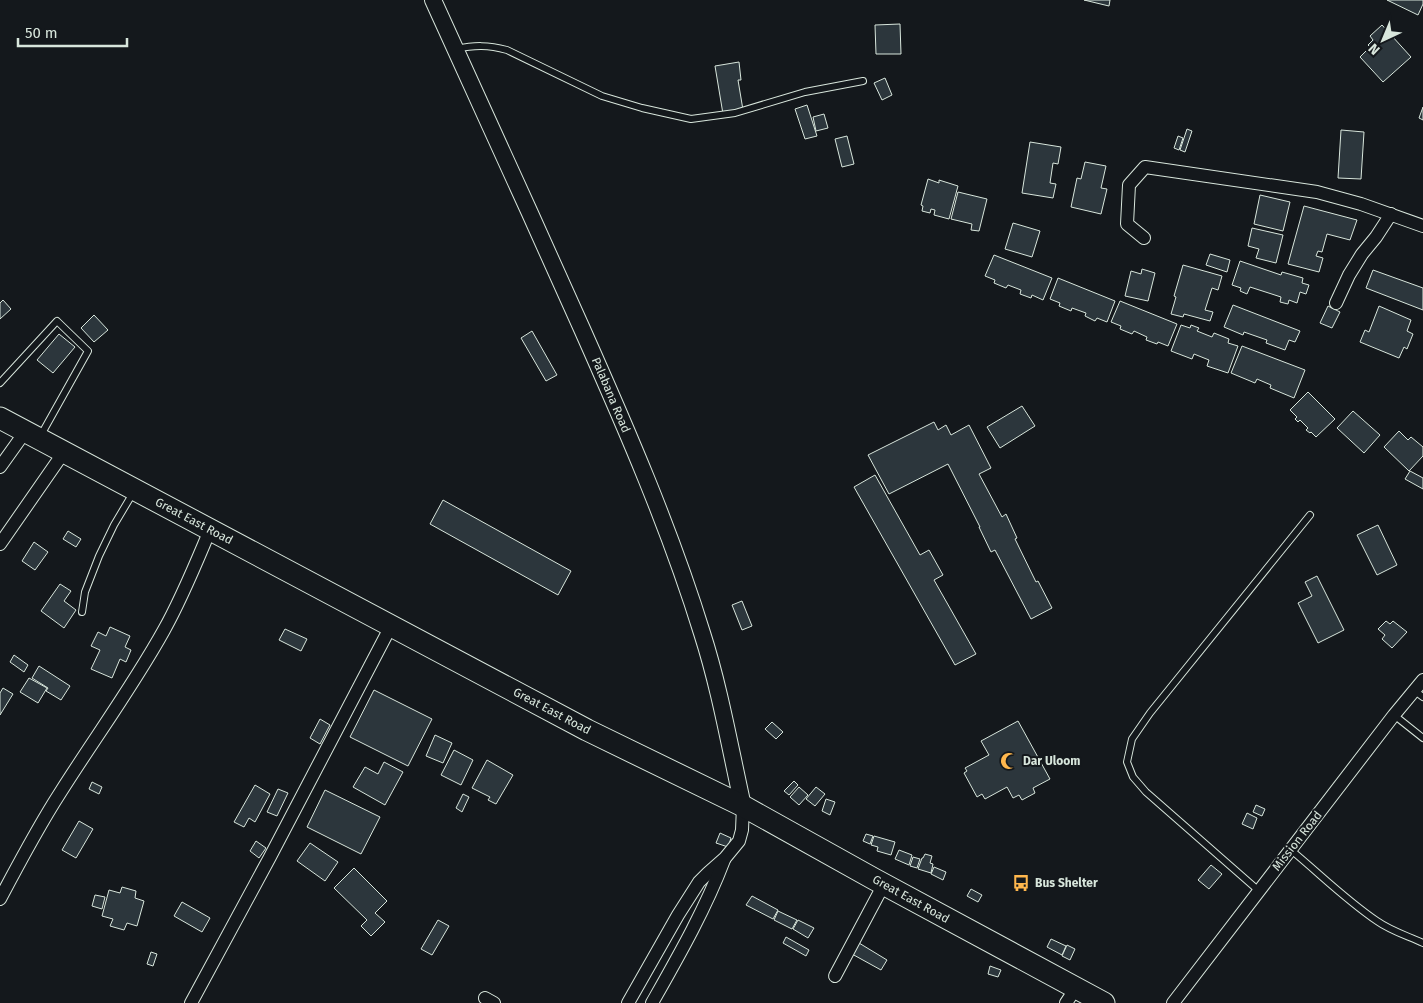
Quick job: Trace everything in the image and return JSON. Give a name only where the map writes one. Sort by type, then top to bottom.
[{"type":"highway","name":"Great East Road","points":[[0,418],[587,730],[743,806],[1085,998]]},
{"type":"street","name":"Palabana Road","points":[[433,0],[605,380],[663,523],[704,641],[716,682],[743,806]]},
{"type":"street","points":[[1144,238],[1127,224],[1127,205],[1129,185],[1145,167],[1317,192],[1361,204],[1423,226]]},
{"type":"street","points":[[1336,303],[1362,254],[1391,214]]},
{"type":"street","points":[[0,467],[32,435]]},
{"type":"street","points":[[0,544],[64,452]]},
{"type":"street","points":[[0,898],[35,834],[165,628],[210,530]]},
{"type":"street","points":[[190,1003],[270,857],[391,626]]},
{"type":"street","name":"Mission Road","points":[[1173,1003],[1394,715],[1419,694],[1423,680]]},
{"type":"street","points":[[628,1003],[683,907],[704,877],[725,858],[739,841],[742,830],[743,806]]},
{"type":"street","points":[[652,1003],[700,914],[725,858]]},
{"type":"street","points":[[835,976],[884,884]]},
{"type":"lane","points":[[455,49],[473,45],[507,50],[602,96],[642,108],[691,119],[735,113],[805,92],[863,81]]},
{"type":"lane","points":[[0,382],[57,321],[88,351],[32,435]]},
{"type":"lane","points":[[82,612],[85,592],[100,556],[114,525],[134,490]]},
{"type":"lane","points":[[1259,892],[1146,792],[1133,777],[1127,762],[1132,739],[1150,713],[1310,516]]},
{"type":"lane","points":[[1394,715],[1423,738]]},
{"type":"lane","points":[[1291,850],[1346,899],[1379,923],[1423,943]]},
{"type":"building","points":[[1084,0],[1110,0],[1109,6]]},
{"type":"building","points":[[1387,0],[1423,0],[1423,4],[1418,15]]},
{"type":"building","points":[[900,24],[901,54],[876,54],[875,25]]},
{"type":"building","points":[[1382,25],[1411,57],[1383,82],[1360,57],[1370,47],[1368,45],[1373,40],[1370,36]]},
{"type":"building","points":[[739,62],[741,80],[738,80],[743,110],[723,114],[715,66]]},
{"type":"building","points":[[885,78],[892,95],[882,100],[874,83]]},
{"type":"building","points":[[807,105],[817,136],[805,139],[795,109]]},
{"type":"building","points":[[1423,107],[1423,120],[1419,118]]},
{"type":"building","points":[[824,114],[828,128],[816,131],[813,117]]},
{"type":"building","points":[[1187,129],[1192,131],[1185,152],[1180,150]]},
{"type":"building","points":[[1341,130],[1364,132],[1361,179],[1338,178]]},
{"type":"building","points":[[847,136],[854,164],[842,167],[835,139]]},
{"type":"building","points":[[1178,136],[1183,138],[1179,150],[1174,148]]},
{"type":"building","points":[[1030,142],[1061,147],[1058,164],[1053,163],[1050,183],[1056,184],[1053,198],[1022,193]]},
{"type":"building","points":[[1085,162],[1106,166],[1101,188],[1107,189],[1101,214],[1071,207],[1077,178],[1081,179]]},
{"type":"building","points":[[928,179],[939,183],[939,180],[958,186],[949,219],[934,215],[935,210],[931,209],[930,213],[922,211],[923,206],[921,205]]},
{"type":"building","points":[[958,192],[987,199],[979,231],[971,230],[972,224],[951,219]]},
{"type":"building","points":[[1260,195],[1290,202],[1283,231],[1254,224]]},
{"type":"building","points":[[1304,206],[1357,220],[1350,240],[1327,234],[1322,252],[1318,251],[1316,256],[1323,258],[1319,272],[1288,264]]},
{"type":"building","points":[[1013,223],[1040,231],[1032,257],[1005,249]]},
{"type":"building","points":[[1252,228],[1283,235],[1276,263],[1256,258],[1259,249],[1248,246]]},
{"type":"building","points":[[1210,254],[1230,260],[1227,272],[1206,265]]},
{"type":"building","points":[[994,255],[1052,278],[1043,300],[1032,295],[1031,298],[1020,294],[1021,290],[1008,285],[1006,288],[994,283],[995,280],[985,276]]},
{"type":"building","points":[[1240,261],[1281,275],[1282,272],[1303,278],[1302,283],[1309,285],[1306,294],[1300,292],[1297,303],[1289,300],[1288,304],[1280,302],[1281,297],[1250,287],[1247,294],[1240,291],[1241,288],[1232,285]]},
{"type":"building","points":[[1183,265],[1222,276],[1218,290],[1212,288],[1205,310],[1213,312],[1210,321],[1184,314],[1183,317],[1171,314]]},
{"type":"building","points":[[1142,269],[1155,273],[1148,301],[1125,296],[1131,271],[1141,274]]},
{"type":"building","points":[[1373,270],[1423,288],[1423,310],[1366,288]]},
{"type":"building","points":[[1058,278],[1115,301],[1107,322],[1097,318],[1095,321],[1085,316],[1086,313],[1072,308],[1071,311],[1059,306],[1060,303],[1050,299]]},
{"type":"building","points":[[3,300],[11,309],[0,319],[0,303]]},
{"type":"building","points":[[1120,301],[1177,324],[1168,346],[1146,340],[1147,337],[1134,331],[1132,334],[1120,329],[1121,326],[1111,322]]},
{"type":"building","points":[[1233,305],[1300,331],[1295,342],[1289,340],[1285,350],[1266,343],[1267,340],[1244,332],[1243,335],[1224,327]]},
{"type":"building","points":[[1328,306],[1340,312],[1332,328],[1320,323]]},
{"type":"building","points":[[1379,306],[1411,320],[1407,331],[1413,334],[1407,349],[1404,347],[1399,358],[1360,342],[1365,330],[1369,332]]},
{"type":"building","points":[[94,315],[108,330],[94,342],[81,328]]},
{"type":"building","points":[[1181,325],[1190,328],[1191,325],[1199,328],[1197,331],[1212,337],[1214,333],[1229,339],[1228,343],[1238,346],[1228,373],[1207,366],[1209,360],[1194,354],[1192,359],[1171,351]]},
{"type":"building","points":[[532,331],[557,375],[546,381],[521,338]]},
{"type":"building","points":[[59,334],[75,347],[53,373],[37,360]]},
{"type":"building","points":[[1242,346],[1305,370],[1294,398],[1270,388],[1271,385],[1257,379],[1255,383],[1231,373]]},
{"type":"building","points":[[1308,392],[1335,419],[1316,437],[1306,430],[1308,428],[1300,420],[1298,422],[1295,419],[1297,417],[1290,410]]},
{"type":"building","points":[[1022,406],[1035,426],[1000,448],[987,427]]},
{"type":"building","points":[[1353,411],[1380,435],[1364,453],[1337,428]]},
{"type":"building","points":[[934,422],[938,430],[946,425],[951,435],[969,425],[991,468],[979,474],[1002,517],[1006,514],[1017,538],[1015,539],[1036,582],[1038,581],[1052,608],[1031,619],[995,550],[991,552],[948,464],[889,494],[868,455]]},
{"type":"building","points":[[1399,431],[1408,440],[1411,437],[1423,447],[1423,456],[1409,471],[1384,447]]},
{"type":"building","points":[[1410,471],[1423,478],[1423,489],[1405,479]]},
{"type":"building","points":[[875,475],[920,555],[929,550],[943,575],[934,580],[976,654],[955,665],[854,487]]},
{"type":"building","points":[[443,500],[571,571],[558,595],[430,524]]},
{"type":"building","points":[[1378,525],[1397,565],[1377,575],[1357,535]]},
{"type":"building","points":[[68,531],[81,539],[76,547],[63,539]]},
{"type":"building","points":[[34,542],[48,552],[35,570],[22,561]]},
{"type":"building","points":[[1317,576],[1344,630],[1318,643],[1298,603],[1312,596],[1305,582]]},
{"type":"building","points":[[60,584],[71,591],[64,601],[76,610],[64,628],[41,611]]},
{"type":"building","points":[[742,601],[752,626],[742,630],[732,605]]},
{"type":"building","points":[[1386,621],[1390,624],[1393,621],[1407,632],[1392,648],[1382,639],[1385,635],[1378,629]]},
{"type":"building","points":[[110,627],[130,636],[125,647],[131,650],[126,662],[120,659],[112,678],[91,669],[100,650],[91,646],[98,632],[106,636]]},
{"type":"building","points":[[285,629],[307,639],[301,651],[279,640]]},
{"type":"building","points":[[14,655],[28,665],[24,672],[10,662]]},
{"type":"building","points":[[39,666],[70,686],[61,700],[46,691],[48,688],[32,678]]},
{"type":"building","points":[[29,678],[47,688],[38,703],[20,692]]},
{"type":"building","points":[[3,688],[13,694],[0,715],[0,693]]},
{"type":"building","points":[[374,690],[432,719],[408,766],[350,737]]},
{"type":"building","points":[[320,719],[330,725],[320,744],[310,738]]},
{"type":"building","name":"Dar Uloom","points":[[1018,721],[1050,779],[1033,788],[1035,793],[1022,800],[1019,795],[1013,798],[1007,787],[985,799],[982,794],[977,797],[964,773],[967,771],[965,768],[989,755],[981,741]]},
{"type":"building","points":[[772,722],[783,732],[776,739],[765,729]]},
{"type":"building","points":[[435,735],[452,743],[443,763],[426,756]]},
{"type":"building","points":[[454,750],[473,760],[461,785],[441,775]]},
{"type":"building","points":[[487,760],[513,775],[496,804],[488,800],[490,797],[472,788]]},
{"type":"building","points":[[384,762],[403,772],[385,805],[353,787],[365,767],[378,774]]},
{"type":"building","points":[[794,781],[798,785],[789,795],[784,791]]},
{"type":"building","points":[[92,782],[102,787],[99,794],[89,789]]},
{"type":"building","points":[[255,785],[270,794],[255,822],[249,818],[244,827],[234,822]]},
{"type":"building","points":[[799,787],[808,795],[799,805],[790,797]]},
{"type":"building","points":[[816,787],[825,794],[815,806],[806,799]]},
{"type":"building","points":[[278,789],[288,793],[277,816],[267,812]]},
{"type":"building","points":[[325,790],[380,817],[361,854],[307,827]]},
{"type":"building","points":[[463,794],[469,797],[462,812],[456,808]]},
{"type":"building","points":[[826,799],[835,802],[830,815],[822,811]]},
{"type":"building","points":[[1256,805],[1265,809],[1262,816],[1253,812]]},
{"type":"building","points":[[1247,813],[1257,818],[1253,829],[1242,824]]},
{"type":"building","points":[[79,821],[93,829],[76,858],[62,850]]},
{"type":"building","points":[[720,833],[731,838],[728,847],[716,843]]},
{"type":"building","points":[[866,834],[873,836],[870,844],[863,841]]},
{"type":"building","points":[[874,836],[895,842],[891,855],[877,851],[878,847],[871,845]]},
{"type":"building","points":[[256,841],[266,848],[259,858],[250,851]]},
{"type":"building","points":[[310,843],[338,862],[325,881],[297,861]]},
{"type":"building","points":[[899,850],[912,855],[909,865],[895,859]]},
{"type":"building","points":[[925,854],[932,856],[930,863],[933,864],[931,873],[918,869]]},
{"type":"building","points":[[913,857],[920,859],[917,868],[910,866]]},
{"type":"building","points":[[1211,865],[1222,874],[1209,889],[1198,880]]},
{"type":"building","points":[[934,867],[946,872],[943,880],[931,874]]},
{"type":"building","points":[[354,868],[387,901],[375,913],[385,922],[371,936],[361,926],[367,920],[334,888]]},
{"type":"building","points":[[122,887],[136,891],[135,898],[144,901],[137,926],[127,923],[124,930],[110,926],[113,919],[102,916],[109,890],[120,893]]},
{"type":"building","points":[[971,889],[982,895],[978,902],[967,896]]},
{"type":"building","points":[[95,895],[105,897],[102,909],[92,906]]},
{"type":"building","points":[[752,896],[778,910],[773,919],[746,905]]},
{"type":"building","points":[[182,902],[210,918],[202,932],[174,916]]},
{"type":"building","points":[[778,911],[797,920],[792,929],[774,920]]},
{"type":"building","points":[[438,920],[449,926],[432,955],[421,949]]},
{"type":"building","points":[[798,920],[814,928],[808,938],[793,929]]},
{"type":"building","points":[[786,937],[809,950],[806,956],[783,943]]},
{"type":"building","points":[[1051,939],[1066,946],[1062,955],[1047,947]]},
{"type":"building","points":[[859,943],[887,960],[881,970],[852,954]]},
{"type":"building","points":[[1067,945],[1075,949],[1070,960],[1062,956]]},
{"type":"building","points":[[151,952],[157,954],[153,966],[147,964]]},
{"type":"building","points":[[990,966],[1001,970],[998,977],[988,974]]},
{"type":"place","name":"Dar Uloom","points":[[1009,761]]},
{"type":"place","name":"Bus Shelter","points":[[1021,883]]}]
